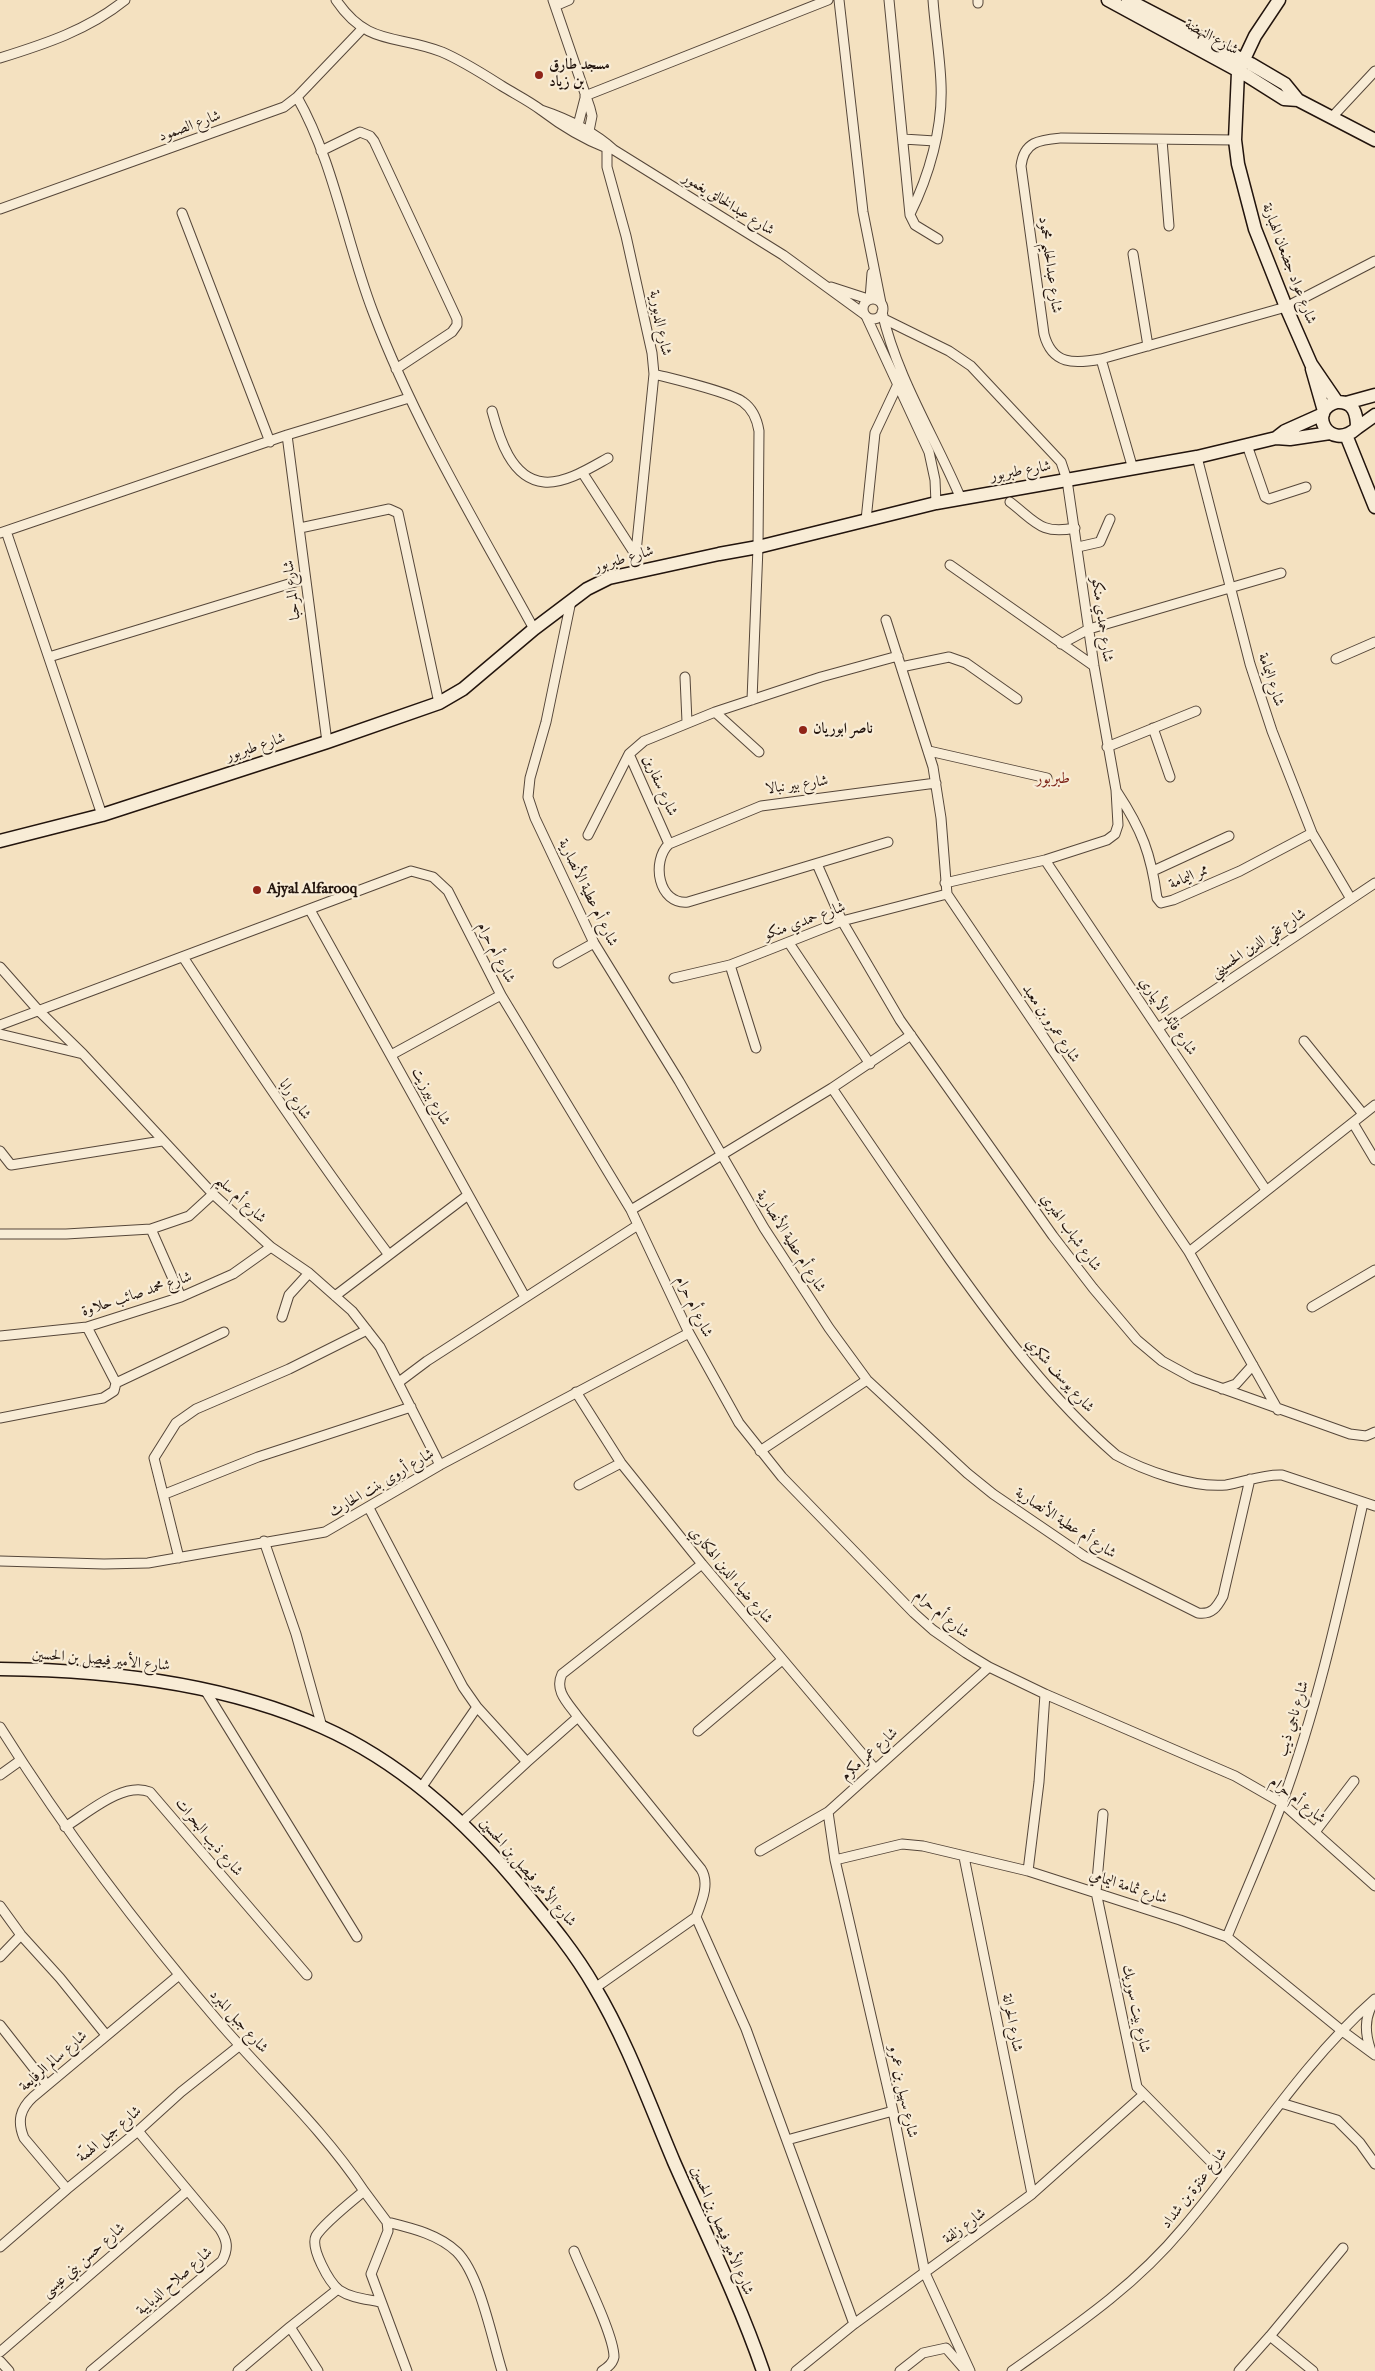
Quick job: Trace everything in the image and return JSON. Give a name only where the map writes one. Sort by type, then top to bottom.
[{"type":"street","points":[[0,58],[62,37],[110,12],[125,0]]},
{"type":"street","name":"شارع عبدالخالق يغمور","points":[[336,0],[349,18],[362,28],[394,40],[441,52],[460,60],[541,110],[609,147],[783,256],[866,316]]},
{"type":"street","points":[[569,0],[554,3],[592,116],[588,135]]},
{"type":"street","points":[[585,97],[828,0]]},
{"type":"street","points":[[839,0],[863,212],[882,311],[893,353],[947,464],[961,499]]},
{"type":"street","points":[[889,0],[910,215],[915,225],[938,239]]},
{"type":"street","points":[[910,215],[926,178],[938,122],[941,85],[933,0]]},
{"type":"street","name":"شارع النهضة","points":[[1108,0],[1130,3],[1244,71],[1285,84],[1298,100],[1333,116],[1375,140]]},
{"type":"street","name":"شارع عواد جضعان الهبارنة","points":[[1280,0],[1267,21],[1262,39],[1244,71],[1235,140],[1238,164],[1250,214],[1286,307],[1311,364],[1323,413]]},
{"type":"street","name":"شارع الصمود","points":[[0,209],[269,114],[284,107],[297,97],[362,28]]},
{"type":"street","points":[[1333,116],[1375,71]]},
{"type":"street","points":[[297,97],[321,151],[357,266],[396,369],[409,398],[534,629]]},
{"type":"street","points":[[577,130],[585,97]]},
{"type":"street","points":[[321,151],[357,133],[366,133],[370,136],[384,159],[457,319],[457,325],[452,332],[396,369]]},
{"type":"street","name":"شارع عبدالحليم محمود","points":[[1235,140],[1082,138],[1032,142],[1022,160],[1047,345],[1051,352],[1061,359],[1082,362],[1101,359],[1148,346],[1286,307],[1375,261]]},
{"type":"street","points":[[903,139],[934,140]]},
{"type":"street","points":[[1162,140],[1169,226]]},
{"type":"street","name":"شارع الدبورية","points":[[609,147],[607,168],[626,236],[649,336],[654,374],[634,572]]},
{"type":"street","points":[[182,213],[270,442]]},
{"type":"street","points":[[1133,254],[1148,346]]},
{"type":"street","points":[[869,299],[873,267]]},
{"type":"street","name":"شارع عبدالخالق يغمور","points":[[826,286],[869,299]]},
{"type":"street","points":[[882,311],[875,299],[869,299],[863,304],[866,316],[932,462],[936,503]]},
{"type":"street","points":[[866,316],[876,318],[882,311]]},
{"type":"street","name":"شارع حمدي منكو","points":[[882,311],[971,366],[1062,462],[1068,480],[1094,666],[1116,790],[1118,825],[1115,834],[1107,840],[1045,860],[945,883]]},
{"type":"street","points":[[1101,359],[1133,469]]},
{"type":"street","name":"شارع عواد جضعان الهبارنة","points":[[1311,364],[1342,402]]},
{"type":"street","points":[[654,374],[738,398],[751,410],[757,420],[759,431],[758,548],[752,700]]},
{"type":"street","points":[[866,520],[875,433],[898,384]]},
{"type":"street","points":[[1375,395],[1329,405],[1323,413],[1323,423],[1330,433],[1346,436],[1375,415]]},
{"type":"street","points":[[102,815],[49,657],[3,532],[287,435],[409,398]]},
{"type":"street","points":[[1342,402],[1356,413],[1357,428]]},
{"type":"street","points":[[492,411],[499,439],[505,450],[519,469],[532,479],[544,482],[582,472],[608,458]]},
{"type":"street","name":"شارع طبربور","points":[[1276,438],[1285,431],[1323,413]]},
{"type":"street","name":"شارع طبربور","points":[[0,841],[102,815],[440,703],[463,689],[534,629],[595,584],[634,572],[758,548],[936,503],[1197,457],[1276,438],[1290,439],[1330,433]]},
{"type":"street","name":"شارع المرحبا","points":[[287,435],[300,528],[304,579],[327,742]]},
{"type":"street","points":[[1346,436],[1375,507]]},
{"type":"street","points":[[1247,445],[1265,497],[1269,499],[1306,487]]},
{"type":"street","name":"شارع اليمامة","points":[[1197,457],[1250,664],[1270,723],[1312,833],[1351,899]]},
{"type":"street","points":[[582,472],[635,554]]},
{"type":"street","points":[[1010,502],[1043,528],[1058,532],[1075,528]]},
{"type":"street","points":[[300,528],[389,508],[398,513],[440,703]]},
{"type":"street","points":[[1078,547],[1100,542],[1110,519]]},
{"type":"street","points":[[950,565],[1094,666]]},
{"type":"street","points":[[1061,644],[1089,630],[1281,573]]},
{"type":"street","points":[[49,657],[304,579]]},
{"type":"street","name":"شارع أم عطية الأنصارية","points":[[571,601],[546,722],[530,778],[528,797],[535,818],[594,943],[679,1080],[747,1200],[791,1271],[867,1380],[939,1448],[993,1494],[1084,1556],[1198,1613],[1204,1614],[1215,1610],[1223,1596],[1250,1479]]},
{"type":"street","name":"شارع عمرو بن معبد","points":[[886,620],[929,752],[936,783],[941,818],[947,894],[1013,995],[1189,1252],[1278,1410]]},
{"type":"street","points":[[1336,660],[1375,642]]},
{"type":"street","name":"شارع سفارين","points":[[669,844],[629,754],[644,741],[715,712],[898,656]]},
{"type":"street","points":[[901,667],[949,657],[966,663],[1017,699]]},
{"type":"street","points":[[685,677],[687,722]]},
{"type":"street","points":[[1107,747],[1196,711]]},
{"type":"street","points":[[715,712],[759,752]]},
{"type":"street","points":[[1153,728],[1170,777]]},
{"type":"street","points":[[929,752],[1047,778]]},
{"type":"street","points":[[588,835],[629,754]]},
{"type":"street","name":"شارع بير نبالا","points":[[669,844],[761,806],[936,783]]},
{"type":"street","name":"ممر اليمامة","points":[[1116,790],[1142,834],[1149,852],[1157,898],[1161,903],[1240,871],[1312,833]]},
{"type":"street","name":"شارع طبربور","points":[[0,848],[29,835]]},
{"type":"street","points":[[1153,871],[1229,836]]},
{"type":"street","points":[[669,844],[660,857],[659,877],[668,894],[681,902],[694,901],[888,842]]},
{"type":"street","name":"شارع فائد الأبياري","points":[[1045,860],[1266,1190]]},
{"type":"street","points":[[817,864],[842,921]]},
{"type":"street","name":"شارع أم حرام","points":[[0,1025],[411,871],[433,877],[448,891],[501,994],[631,1210],[689,1333],[739,1423],[782,1477],[914,1613],[949,1642],[989,1668],[1235,1776],[1282,1803],[1375,1886]]},
{"type":"street","name":"شارع تقي الدين الحسيني","points":[[1158,1028],[1375,883]]},
{"type":"street","name":"شارع حمدي منكو","points":[[674,978],[730,965],[842,921],[947,894]]},
{"type":"street","name":"شارع بيرزيت","points":[[310,910],[357,999],[391,1055],[525,1297]]},
{"type":"street","name":"شارع شهاب الهبري","points":[[842,921],[911,1035],[1054,1236],[1124,1326],[1162,1361],[1193,1378],[1278,1410],[1359,1436],[1375,1432]]},
{"type":"street","points":[[558,962],[594,943]]},
{"type":"street","points":[[789,943],[870,1064]]},
{"type":"street","name":"شارع رابا","points":[[183,957],[289,1118],[332,1180],[388,1254]]},
{"type":"street","points":[[730,965],[756,1048]]},
{"type":"street","name":"شارع أم سليم","points":[[0,967],[38,1010],[83,1054],[212,1194],[271,1247],[309,1273],[352,1311],[380,1347],[440,1465]]},
{"type":"street","points":[[391,1055],[501,994]]},
{"type":"street","points":[[0,1034],[83,1054]]},
{"type":"street","points":[[631,1210],[723,1156],[832,1088],[911,1035]]},
{"type":"street","points":[[1304,1041],[1363,1114]]},
{"type":"street","name":"شارع يوسف شكري","points":[[832,1088],[1019,1355],[1054,1395],[1108,1448],[1128,1462],[1181,1480],[1215,1485],[1274,1474],[1292,1477],[1375,1506]]},
{"type":"street","points":[[1189,1252],[1375,1105]]},
{"type":"street","points":[[1352,1123],[1375,1160]]},
{"type":"street","points":[[0,1151],[11,1165],[162,1141]]},
{"type":"street","points":[[0,1234],[66,1234],[151,1229],[189,1216],[212,1194]]},
{"type":"street","points":[[335,1296],[468,1195]]},
{"type":"street","points":[[399,1382],[427,1361],[638,1225]]},
{"type":"street","points":[[151,1229],[180,1297]]},
{"type":"street","name":"شارع محمد صائب حلاوة","points":[[0,1336],[87,1327],[180,1297],[233,1274],[271,1247]]},
{"type":"street","points":[[1312,1307],[1375,1270]]},
{"type":"street","points":[[282,1317],[289,1295],[309,1273]]},
{"type":"street","points":[[0,1418],[97,1399],[110,1395],[114,1391],[116,1383],[87,1327]]},
{"type":"street","points":[[179,1558],[165,1494],[154,1464],[156,1452],[176,1423],[187,1414],[367,1330]]},
{"type":"street","points":[[116,1383],[224,1332]]},
{"type":"street","name":"شارع أروى بنت الحارث","points":[[0,1561],[134,1564],[179,1558],[264,1541],[325,1532],[440,1465],[689,1333]]},
{"type":"street","points":[[1222,1389],[1236,1384],[1253,1364]]},
{"type":"street","points":[[760,1451],[867,1380]]},
{"type":"street","name":"شارع ضياء الدين الهكاري","points":[[576,1392],[620,1463],[702,1564],[875,1769]]},
{"type":"street","points":[[165,1494],[258,1457],[411,1407]]},
{"type":"street","points":[[579,1485],[620,1463]]},
{"type":"street","name":"شارع ناجي ذيب","points":[[1227,1937],[1282,1803],[1332,1636],[1363,1502]]},
{"type":"street","points":[[368,1508],[449,1663],[477,1707],[527,1762]]},
{"type":"street","points":[[264,1541],[296,1634],[322,1727]]},
{"type":"street","points":[[595,1988],[696,1917],[705,1885],[704,1873],[578,1718],[560,1691],[558,1683],[562,1674],[702,1564]]},
{"type":"street","points":[[698,1731],[782,1660]]},
{"type":"street","name":"شارع عمر مكرم","points":[[760,1851],[828,1812],[989,1668]]},
{"type":"street","name":"شارع الأمير فيصل بن الحسين","points":[[0,1669],[154,1679],[251,1702],[322,1727],[371,1755],[421,1788],[461,1822],[501,1864],[540,1911],[568,1947],[595,1988],[623,2044],[763,2371]]},
{"type":"street","points":[[205,1690],[357,1937]]},
{"type":"street","points":[[1028,1871],[1045,1694]]},
{"type":"street","points":[[421,1788],[477,1707]]},
{"type":"street","points":[[461,1822],[578,1718]]},
{"type":"street","name":"شارع جبل المبرد","points":[[0,1727],[65,1827],[179,1975],[239,2046],[289,2098],[334,2150],[387,2222]]},
{"type":"street","points":[[0,1775],[21,1760]]},
{"type":"street","points":[[1315,1832],[1354,1780]]},
{"type":"street","name":"شارع ذيب البحرات","points":[[65,1827],[118,1794],[137,1788],[150,1792],[307,1975]]},
{"type":"street","name":"شارع سهيل بن عمرو","points":[[828,1812],[835,1860],[893,2111],[925,2273],[970,2371]]},
{"type":"street","name":"شارع بيت سوريك","points":[[1103,1814],[1096,1892],[1136,2085],[1143,2095],[1224,2175]]},
{"type":"street","name":"شارع ثمامة اليمامي","points":[[835,1860],[907,1844],[923,1846],[1028,1871],[1227,1937],[1341,2030],[1373,2053]]},
{"type":"street","name":"شارع الحرانة","points":[[964,1856],[1032,2194]]},
{"type":"street","points":[[0,1906],[21,1935],[60,1978],[106,2035]]},
{"type":"street","points":[[696,1917],[746,2029],[854,2324]]},
{"type":"street","points":[[0,1957],[21,1935]]},
{"type":"street","name":"شارع سالم الرفايعة","points":[[67,2189],[24,2138],[20,2128],[20,2115],[23,2108],[106,2035],[179,1975]]},
{"type":"street","points":[[1373,2053],[1367,2041],[1366,2024],[1370,2008],[1375,1999]]},
{"type":"street","name":"شارع عنترة بن شداد","points":[[1012,2371],[1100,2308],[1136,2278],[1184,2228],[1281,2103],[1341,2030],[1375,1999]]},
{"type":"street","points":[[0,2025],[48,2085]]},
{"type":"street","name":"شارع جبل الهمّة","points":[[0,2248],[181,2092],[239,2046]]},
{"type":"street","name":"شارع زلفة","points":[[796,2371],[854,2324],[1032,2194],[1143,2095]]},
{"type":"street","points":[[1281,2103],[1337,2120],[1360,2143],[1375,2164]]},
{"type":"street","points":[[787,2140],[893,2111]]},
{"type":"street","name":"شارع صلاح الدبايبة","points":[[91,2371],[222,2261],[227,2252],[226,2240],[220,2229],[138,2131]]},
{"type":"street","name":"شارع حسن بني عيسى","points":[[0,2352],[187,2191]]},
{"type":"street","points":[[364,2191],[318,2233],[314,2243],[325,2270],[338,2289],[350,2296],[380,2302]]},
{"type":"street","points":[[407,2371],[371,2274],[386,2237],[387,2222],[420,2231],[444,2242],[458,2253],[467,2266],[480,2296],[501,2371]]},
{"type":"street","points":[[1239,2371],[1343,2248]]},
{"type":"street","points":[[574,2251],[605,2324],[614,2357],[612,2363],[602,2371]]},
{"type":"street","points":[[238,2371],[338,2289]]},
{"type":"street","points":[[290,2327],[318,2371]]},
{"type":"street","points":[[1270,2336],[1313,2371]]},
{"type":"street","points":[[900,2371],[923,2353],[946,2348],[966,2371]]},
{"type":"street","points":[[0,2360],[9,2371]]},
{"type":"place","name":"مسجد طارق بن زياد","points":[[539,75]]},
{"type":"place","name":"ناصر ابوريان","points":[[803,730]]},
{"type":"place","name":"Ajyal Alfarooq","points":[[257,890]]},
{"type":"district","name":"طبربور","points":[[1053,780]]}]
